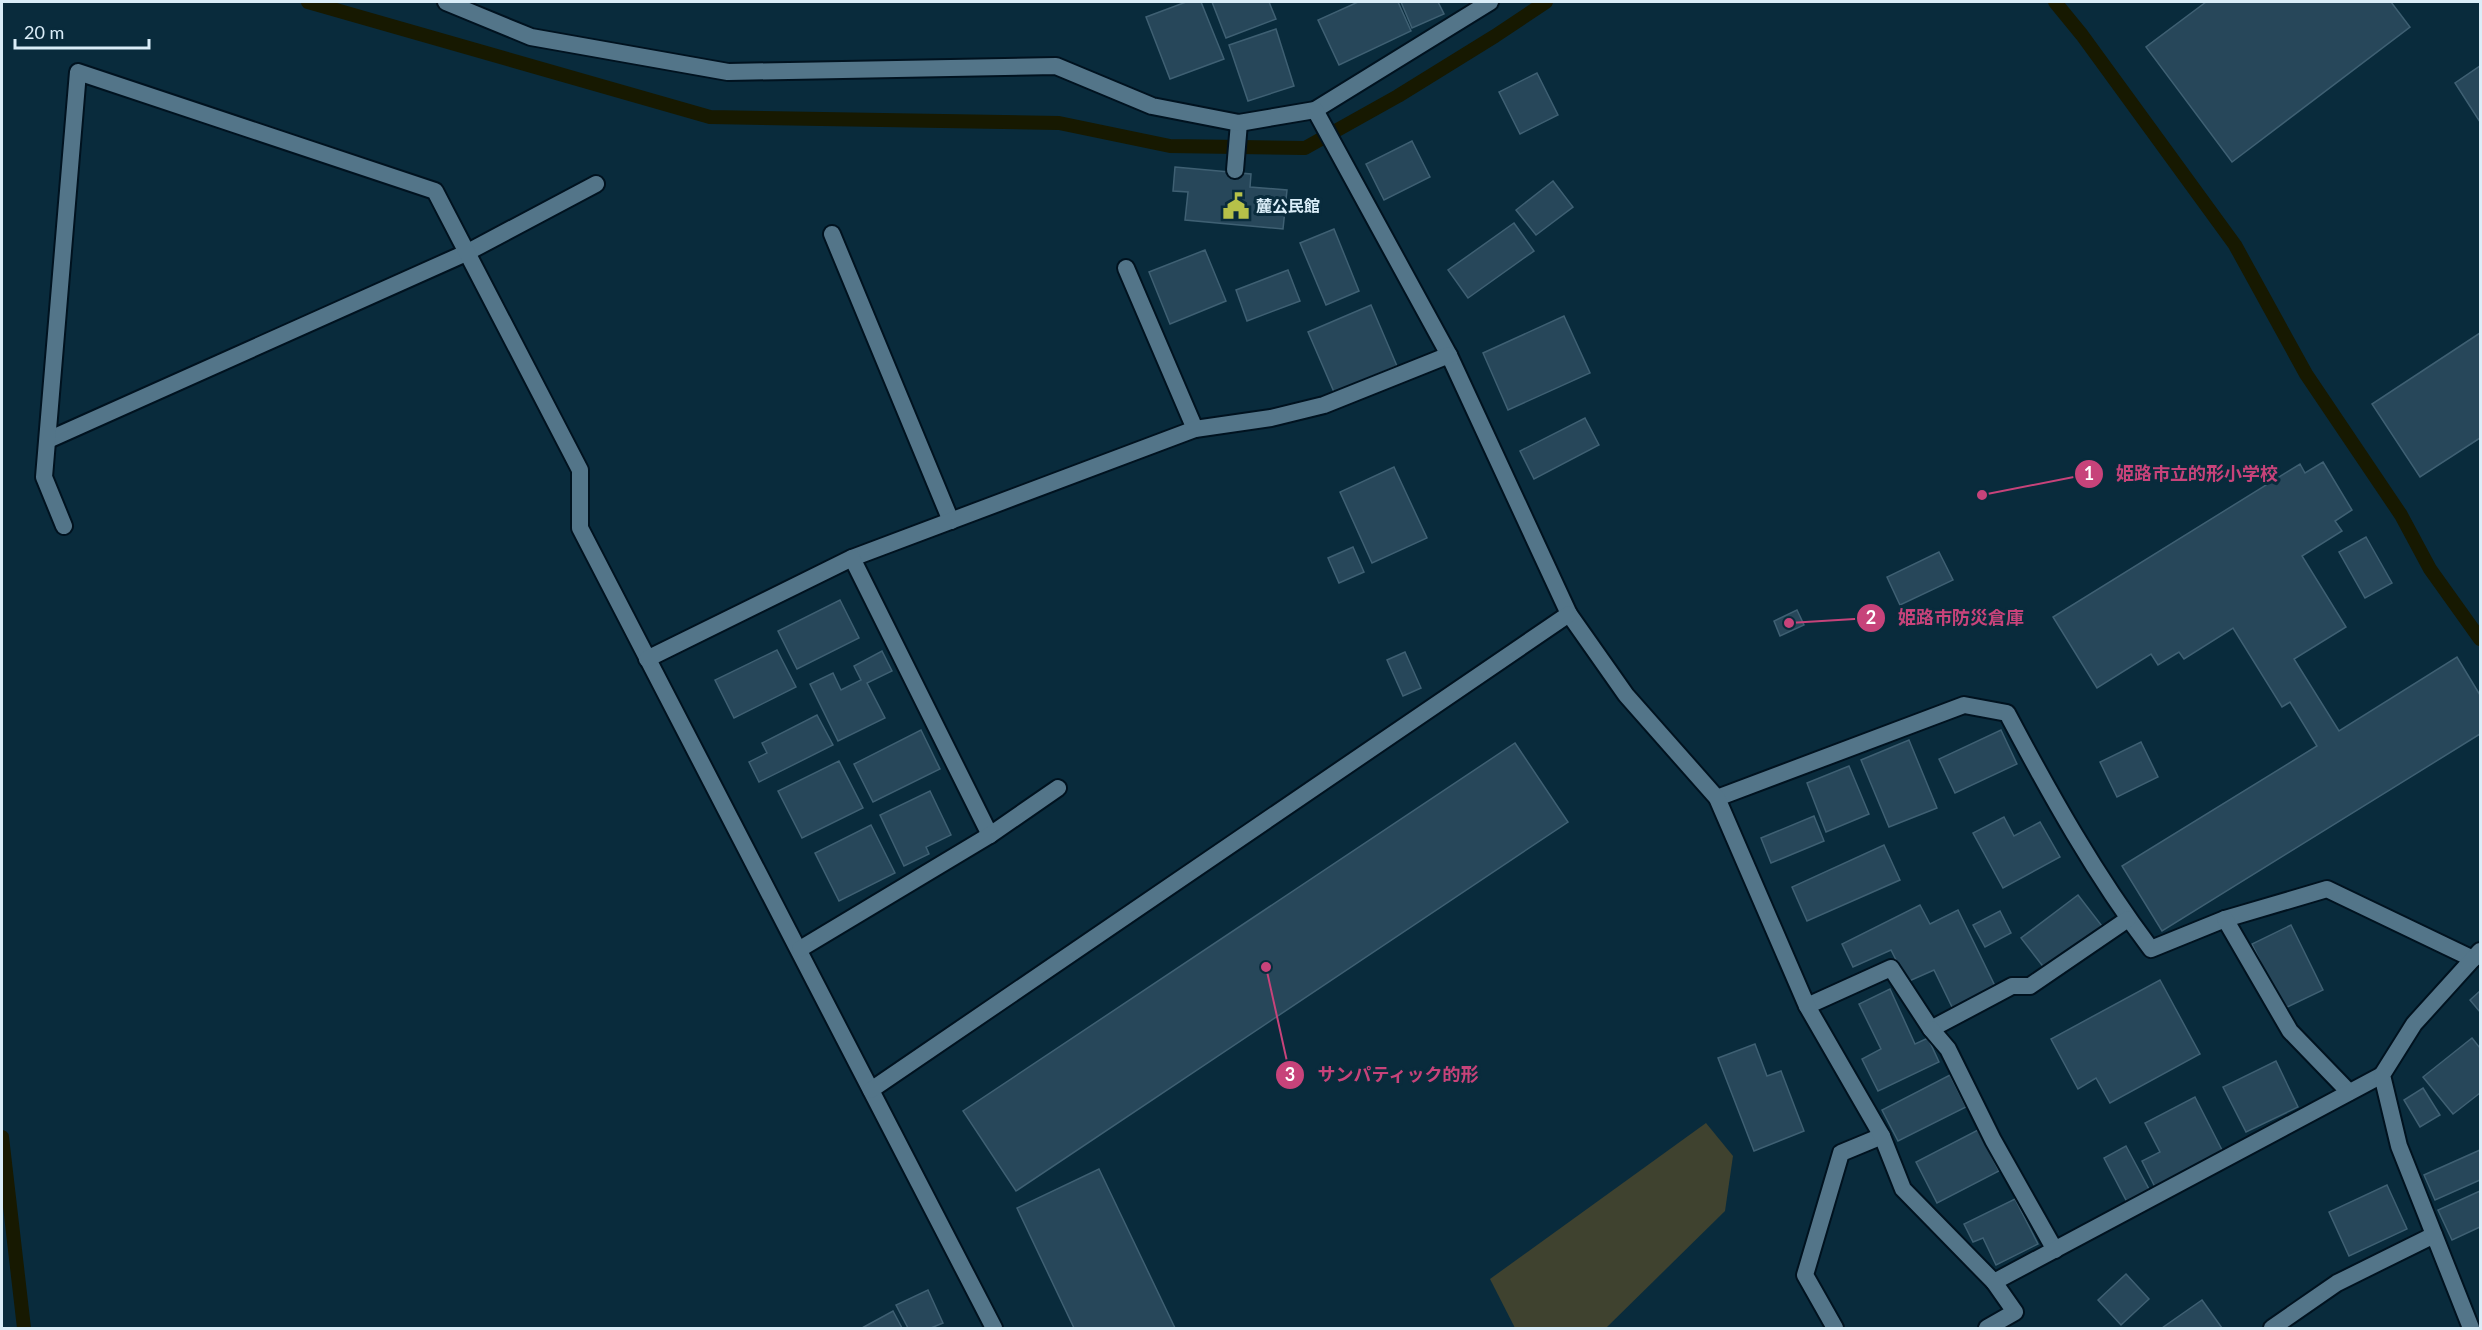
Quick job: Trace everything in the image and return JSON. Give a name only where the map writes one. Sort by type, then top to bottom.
[{"type":"street","points":[[446,2],[531,38],[728,72],[1056,66],[1152,106],[1239,123],[1315,110],[1483,3]]},
{"type":"street","points":[[64,526],[44,477],[78,72],[435,191],[579,470],[580,528],[800,949],[994,1329]]},
{"type":"street","points":[[1315,110],[1449,355],[1569,614],[1626,695],[1717,798],[1807,1006],[1882,1136],[1903,1189],[1994,1282],[2015,1312],[1987,1329]]},
{"type":"street","points":[[1235,170],[1239,123]]},
{"type":"street","points":[[48,440],[466,253],[596,184]]},
{"type":"street","points":[[832,234],[951,521]]},
{"type":"street","points":[[1126,268],[1195,429]]},
{"type":"street","points":[[647,659],[852,558],[1195,429],[1271,418],[1324,405],[1449,355]]},
{"type":"street","points":[[852,558],[990,835]]},
{"type":"street","points":[[871,1090],[1569,614]]},
{"type":"street","points":[[1717,798],[1964,705],[2007,713],[2063,818],[2128,919],[2151,949],[2225,919],[2327,889],[2477,955],[2414,1024],[2382,1075],[1994,1282]]},
{"type":"street","points":[[800,949],[990,835],[1058,788]]},
{"type":"street","points":[[1931,1029],[2012,986],[2030,986],[2128,919]]},
{"type":"street","points":[[2225,919],[2290,1031],[2349,1092]]},
{"type":"street","points":[[1807,1006],[1891,968],[1947,1049],[1993,1140],[2055,1250]]},
{"type":"street","points":[[2382,1075],[2399,1146],[2470,1329]]},
{"type":"street","points":[[1835,1329],[1805,1275],[1841,1153],[1882,1136]]},
{"type":"street","points":[[2272,1329],[2337,1283],[2434,1235]]},
{"type":"green space","points":[[1706,1123],[1733,1156],[1725,1211],[1606,1328],[1515,1328],[1490,1279]]},
{"type":"building","points":[[1186,2],[1201,2],[1224,59],[1170,79],[1146,17]]},
{"type":"building","points":[[1212,2],[1269,2],[1276,19],[1226,38]]},
{"type":"building","points":[[1358,2],[1398,2],[1411,31],[1339,65],[1318,20]]},
{"type":"building","points":[[1401,2],[1438,2],[1444,14],[1412,28]]},
{"type":"building","points":[[2206,2],[2391,2],[2410,27],[2232,162],[2146,47]]},
{"type":"building","points":[[1276,29],[1294,86],[1248,101],[1229,45]]},
{"type":"building","points":[[2480,66],[2480,122],[2455,83]]},
{"type":"building","points":[[1537,73],[1558,115],[1520,134],[1499,92]]},
{"type":"building","points":[[1412,141],[1430,177],[1384,200],[1366,164]]},
{"type":"building","name":"麓公民館","points":[[1175,167],[1251,174],[1250,187],[1287,190],[1283,229],[1185,220],[1188,192],[1173,191]]},
{"type":"building","points":[[1553,181],[1573,207],[1536,235],[1516,210]]},
{"type":"building","points":[[1514,223],[1534,251],[1468,298],[1448,270]]},
{"type":"building","points":[[1334,229],[1359,291],[1326,305],[1300,243]]},
{"type":"building","points":[[1205,250],[1226,301],[1170,324],[1149,272]]},
{"type":"building","points":[[1288,270],[1300,301],[1247,321],[1236,290]]},
{"type":"building","points":[[1371,305],[1397,366],[1334,392],[1308,332]]},
{"type":"building","points":[[1564,316],[1590,373],[1508,410],[1483,353]]},
{"type":"building","points":[[2480,333],[2480,438],[2420,477],[2372,404]]},
{"type":"building","points":[[1585,418],[1599,445],[1534,479],[1520,451]]},
{"type":"building","points":[[2323,462],[2352,510],[2335,521],[2342,531],[2302,556],[2346,627],[2294,659],[2339,731],[2457,657],[2480,695],[2480,734],[2162,931],[2122,866],[2317,746],[2290,702],[2282,707],[2233,628],[2184,659],[2179,652],[2158,665],[2151,654],[2097,688],[2053,617],[2300,464],[2305,473]]},
{"type":"building","points":[[1394,467],[1427,538],[1372,563],[1340,492]]},
{"type":"building","points":[[2366,537],[2392,583],[2365,598],[2339,552]]},
{"type":"building","points":[[1353,547],[1364,572],[1339,583],[1328,558]]},
{"type":"building","points":[[1939,552],[1953,580],[1900,605],[1887,577]]},
{"type":"building","points":[[840,600],[859,638],[797,669],[778,631]]},
{"type":"building","points":[[1797,610],[1804,625],[1780,636],[1774,621]]},
{"type":"building","points":[[777,650],[796,687],[734,718],[715,680]]},
{"type":"building","points":[[882,651],[892,671],[867,683],[885,718],[838,741],[810,684],[833,673],[841,690],[861,680],[854,666]]},
{"type":"building","points":[[1405,652],[1421,688],[1403,696],[1387,660]]},
{"type":"building","points":[[817,715],[833,745],[759,782],[749,762],[767,753],[762,743]]},
{"type":"building","points":[[921,730],[940,769],[873,802],[854,764]]},
{"type":"building","points":[[2001,730],[2017,764],[1955,793],[1939,759]]},
{"type":"building","points":[[1909,740],[1937,808],[1889,827],[1861,760]]},
{"type":"building","points":[[2141,742],[2158,777],[2117,797],[2100,762]]},
{"type":"building","points":[[1515,743],[1568,822],[1016,1191],[963,1111]]},
{"type":"building","points":[[839,761],[863,808],[802,838],[778,791]]},
{"type":"building","points":[[1849,766],[1869,814],[1826,832],[1807,783]]},
{"type":"building","points":[[930,791],[951,835],[926,847],[929,854],[904,866],[880,815]]},
{"type":"building","points":[[1814,816],[1824,841],[1771,863],[1761,838]]},
{"type":"building","points":[[2004,817],[2014,836],[2040,822],[2060,857],[2003,888],[1973,833]]},
{"type":"building","points":[[871,825],[895,873],[839,901],[815,853]]},
{"type":"building","points":[[1884,845],[1900,880],[1807,921],[1792,887]]},
{"type":"building","points":[[2078,895],[2102,926],[2045,969],[2021,938]]},
{"type":"building","points":[[1920,905],[1930,924],[1958,910],[1996,988],[1953,1009],[1934,970],[1907,982],[1891,950],[1853,967],[1842,944]]},
{"type":"building","points":[[2000,911],[2011,933],[1985,947],[1973,925]]},
{"type":"building","points":[[2291,925],[2323,990],[2283,1009],[2252,944]]},
{"type":"building","points":[[2160,980],[2200,1054],[2110,1103],[2096,1078],[2078,1089],[2051,1039]]},
{"type":"building","points":[[1890,989],[1915,1044],[1928,1038],[1939,1062],[1878,1091],[1862,1059],[1881,1049],[1859,1004]]},
{"type":"building","points":[[2480,991],[2480,1012],[2470,1000]]},
{"type":"building","points":[[2472,1038],[2480,1048],[2480,1093],[2453,1114],[2423,1077]]},
{"type":"building","points":[[1755,1044],[1767,1076],[1781,1071],[1804,1131],[1754,1151],[1718,1058]]},
{"type":"building","points":[[2276,1061],[2298,1107],[2246,1132],[2223,1087]]},
{"type":"building","points":[[1950,1075],[1966,1107],[1898,1141],[1882,1110]]},
{"type":"building","points":[[2423,1088],[2440,1115],[2420,1127],[2404,1100]]},
{"type":"building","points":[[2195,1097],[2223,1152],[2155,1187],[2142,1161],[2160,1152],[2145,1123]]},
{"type":"building","points":[[1978,1130],[1999,1171],[1937,1203],[1916,1162]]},
{"type":"building","points":[[2126,1146],[2150,1191],[2127,1202],[2104,1158]]},
{"type":"building","points":[[2480,1150],[2480,1180],[2435,1200],[2424,1175]]},
{"type":"building","points":[[1099,1169],[1175,1328],[1074,1328],[1017,1208]]},
{"type":"building","points":[[2387,1185],[2407,1229],[2349,1256],[2329,1212]]},
{"type":"building","points":[[2480,1191],[2480,1227],[2452,1240],[2438,1210]]},
{"type":"building","points":[[2015,1199],[2038,1244],[1996,1265],[1983,1238],[1973,1242],[1964,1224]]},
{"type":"building","points":[[2126,1274],[2149,1299],[2121,1325],[2098,1300]]},
{"type":"building","points":[[928,1290],[943,1323],[931,1328],[908,1328],[896,1305]]},
{"type":"building","points":[[2202,1300],[2222,1328],[2162,1328]]},
{"type":"building","points":[[893,1311],[902,1328],[862,1328]]},
{"type":"waterway","points":[[308,2],[710,117],[1059,123],[1170,146],[1305,148],[1398,96],[1546,2]]},
{"type":"waterway","points":[[2055,2],[2082,35],[2235,245],[2306,374],[2401,515],[2430,569],[2480,639]]},
{"type":"waterway","points":[[2,1137],[24,1328]]},
{"type":"place","name":"麓公民館","points":[[1236,206]]},
{"type":"place","name":"姫路市立的形小学校","points":[[1982,495]]},
{"type":"place","name":"姫路市防災倉庫","points":[[1789,623]]},
{"type":"place","name":"サンパティック的形","points":[[1266,967]]}]
